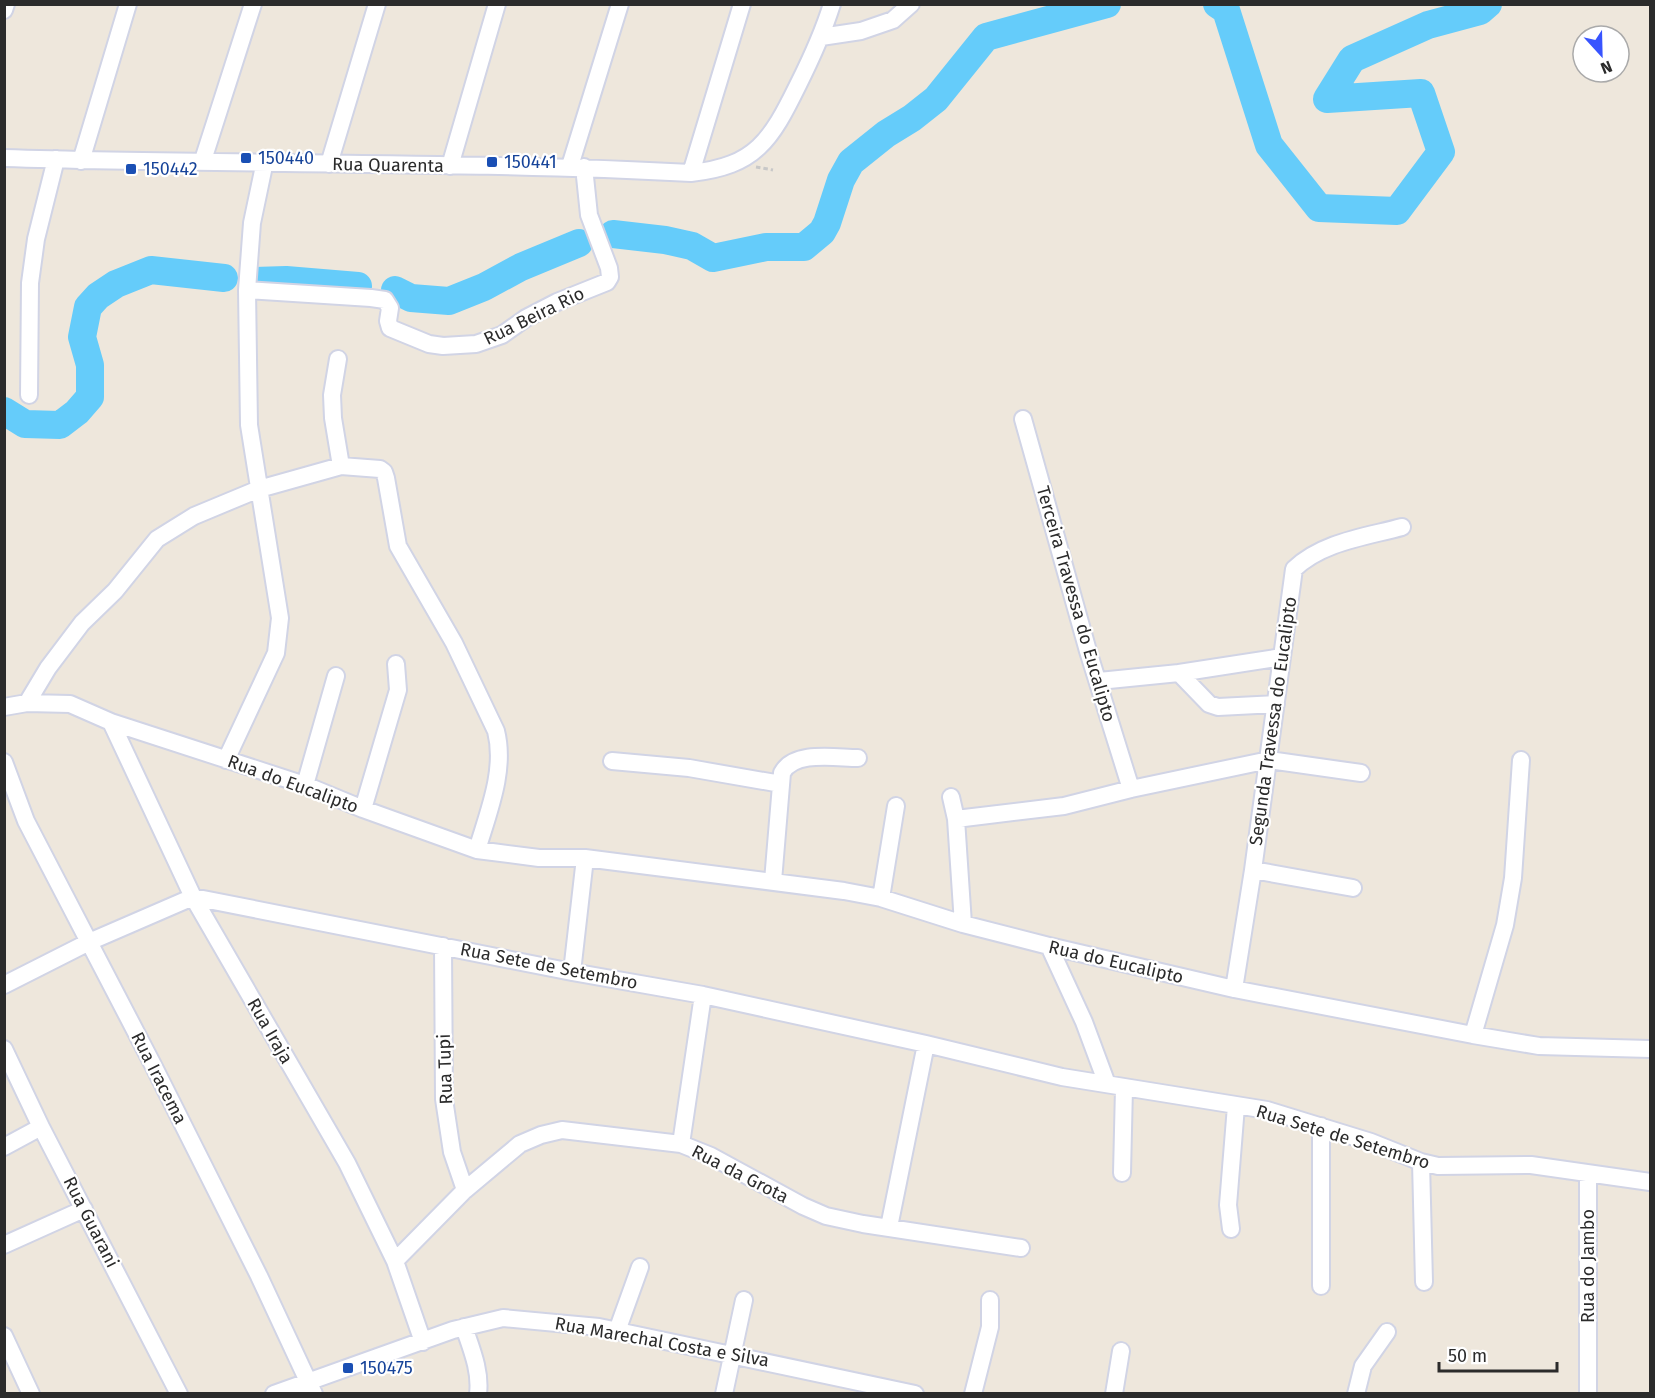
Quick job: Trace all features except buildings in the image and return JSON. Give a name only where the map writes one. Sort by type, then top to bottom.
[{"type":"street","points":[[4,10],[6,4]]},
{"type":"street","points":[[81,161],[128,4]]},
{"type":"street","points":[[203,160],[253,4]]},
{"type":"street","points":[[329,164],[377,4]]},
{"type":"street","points":[[450,166],[497,4]]},
{"type":"street","points":[[577,167],[620,4]]},
{"type":"street","points":[[691,173],[742,4]]},
{"type":"street","points":[[832,4],[821,38],[861,31],[893,21],[911,4]]},
{"type":"street","name":"Rua Quarenta","points":[[4,158],[577,167],[691,173],[734,164],[753,152],[772,134],[782,119],[821,38]]},
{"type":"street","points":[[29,395],[30,283],[36,239],[56,159]]},
{"type":"street","points":[[226,760],[276,653],[279,640],[280,618],[249,425],[247,290],[252,223],[266,161]]},
{"type":"street","name":"Rua Beira Rio","points":[[247,290],[385,300],[390,308],[388,326],[392,330],[429,344],[461,346],[492,339],[538,311],[607,282],[610,277],[577,167]]},
{"type":"street","points":[[338,359],[332,395],[333,418],[341,466]]},
{"type":"street","name":"Terceira Travessa do Eucalipto","points":[[1023,419],[1088,651],[1131,789]]},
{"type":"street","points":[[27,703],[48,668],[82,623],[116,591],[157,539],[194,516],[259,489],[341,466],[380,469],[384,472],[398,546],[454,643],[496,731],[500,760],[477,850]]},
{"type":"street","name":"Segunda Travessa do Eucalipto","points":[[1234,989],[1269,760],[1294,569],[1313,553],[1337,544],[1402,527]]},
{"type":"street","points":[[1099,681],[1282,657]]},
{"type":"street","points":[[363,810],[398,690],[396,664]]},
{"type":"street","points":[[1179,672],[1209,704],[1218,707],[1276,704]]},
{"type":"street","points":[[305,785],[336,676]]},
{"type":"street","name":"Rua do Eucalipto","points":[[4,707],[27,703],[70,704],[111,722],[305,785],[363,810],[477,850],[539,858],[585,858],[773,881],[881,898],[963,924],[1234,989],[1539,1046],[1650,1049]]},
{"type":"street","name":"Rua Iraja","points":[[111,722],[193,897],[347,1163],[395,1261],[423,1342]]},
{"type":"street","points":[[773,881],[782,773],[786,766],[791,762],[807,758],[858,758]]},
{"type":"street","points":[[956,819],[1064,806],[1131,789],[1269,760],[1361,774]]},
{"type":"street","points":[[1473,1035],[1505,925],[1513,878],[1521,760]]},
{"type":"street","points":[[612,761],[688,768],[781,784]]},
{"type":"street","name":"Rua Iracema","points":[[4,762],[26,821],[153,1065],[259,1276],[311,1387]]},
{"type":"street","points":[[951,797],[956,819],[963,924]]},
{"type":"street","points":[[881,898],[896,806]]},
{"type":"street","points":[[572,972],[585,858]]},
{"type":"street","points":[[1253,870],[1353,888]]},
{"type":"street","points":[[4,985],[89,942],[193,897]]},
{"type":"street","name":"Rua Sete de Setembro","points":[[193,897],[572,972],[704,994],[1062,1077],[1267,1110],[1371,1142],[1421,1162],[1452,1166],[1531,1165],[1650,1182]]},
{"type":"street","name":"Rua Tupi","points":[[443,946],[444,1099],[452,1152],[465,1190]]},
{"type":"street","points":[[1049,946],[1084,1022],[1107,1084]]},
{"type":"street","points":[[681,1144],[704,994]]},
{"type":"street","points":[[889,1227],[926,1044]]},
{"type":"street","name":"Rua Guarani","points":[[4,1049],[41,1127],[179,1394]]},
{"type":"street","points":[[1122,1173],[1124,1088]]},
{"type":"street","points":[[1231,1229],[1228,1205],[1236,1106]]},
{"type":"street","points":[[1321,1126],[1321,1286]]},
{"type":"street","points":[[4,1147],[41,1127]]},
{"type":"street","name":"Rua da Grota","points":[[395,1261],[465,1190],[520,1144],[541,1135],[562,1130],[681,1144],[711,1156],[817,1213],[863,1224],[1022,1248]]},
{"type":"street","points":[[1421,1162],[1424,1282]]},
{"type":"street","name":"Rua do Jambo","points":[[1588,1173],[1588,1394]]},
{"type":"street","points":[[4,1245],[84,1209]]},
{"type":"street","points":[[616,1331],[640,1268]]},
{"type":"street","points":[[724,1394],[744,1300]]},
{"type":"street","points":[[973,1394],[990,1327],[990,1300]]},
{"type":"street","name":"Rua Marechal Costa e Silva","points":[[274,1394],[311,1387],[464,1327],[503,1318],[599,1327],[915,1394]]},
{"type":"street","points":[[464,1327],[475,1358],[479,1384],[478,1394]]},
{"type":"street","points":[[1356,1394],[1363,1366],[1387,1332]]},
{"type":"street","points":[[4,1336],[31,1394]]},
{"type":"street","points":[[1114,1394],[1121,1351]]},
{"type":"waterway","points":[[613,234],[665,240],[692,246],[713,258],[766,247],[804,247],[822,232],[827,223],[841,180],[851,162],[936,99],[986,37],[1107,4]]},
{"type":"waterway","points":[[1217,4],[1226,10],[1269,145],[1319,208],[1397,211],[1441,152],[1421,93],[1327,99],[1352,59],[1428,25],[1480,11],[1488,4]]},
{"type":"waterway","points":[[395,290],[411,298],[449,301],[579,243]]},
{"type":"waterway","points":[[4,411],[25,424],[60,425],[77,412],[90,397],[90,365],[82,337],[88,307],[98,296],[116,284],[151,270],[224,278]]},
{"type":"waterway","points":[[252,281],[286,280],[358,286]]},
{"type":"place","name":"150440","points":[[246,158]]},
{"type":"place","name":"150441","points":[[492,162]]},
{"type":"place","name":"150442","points":[[131,169]]},
{"type":"place","name":"150475","points":[[348,1368]]}]
